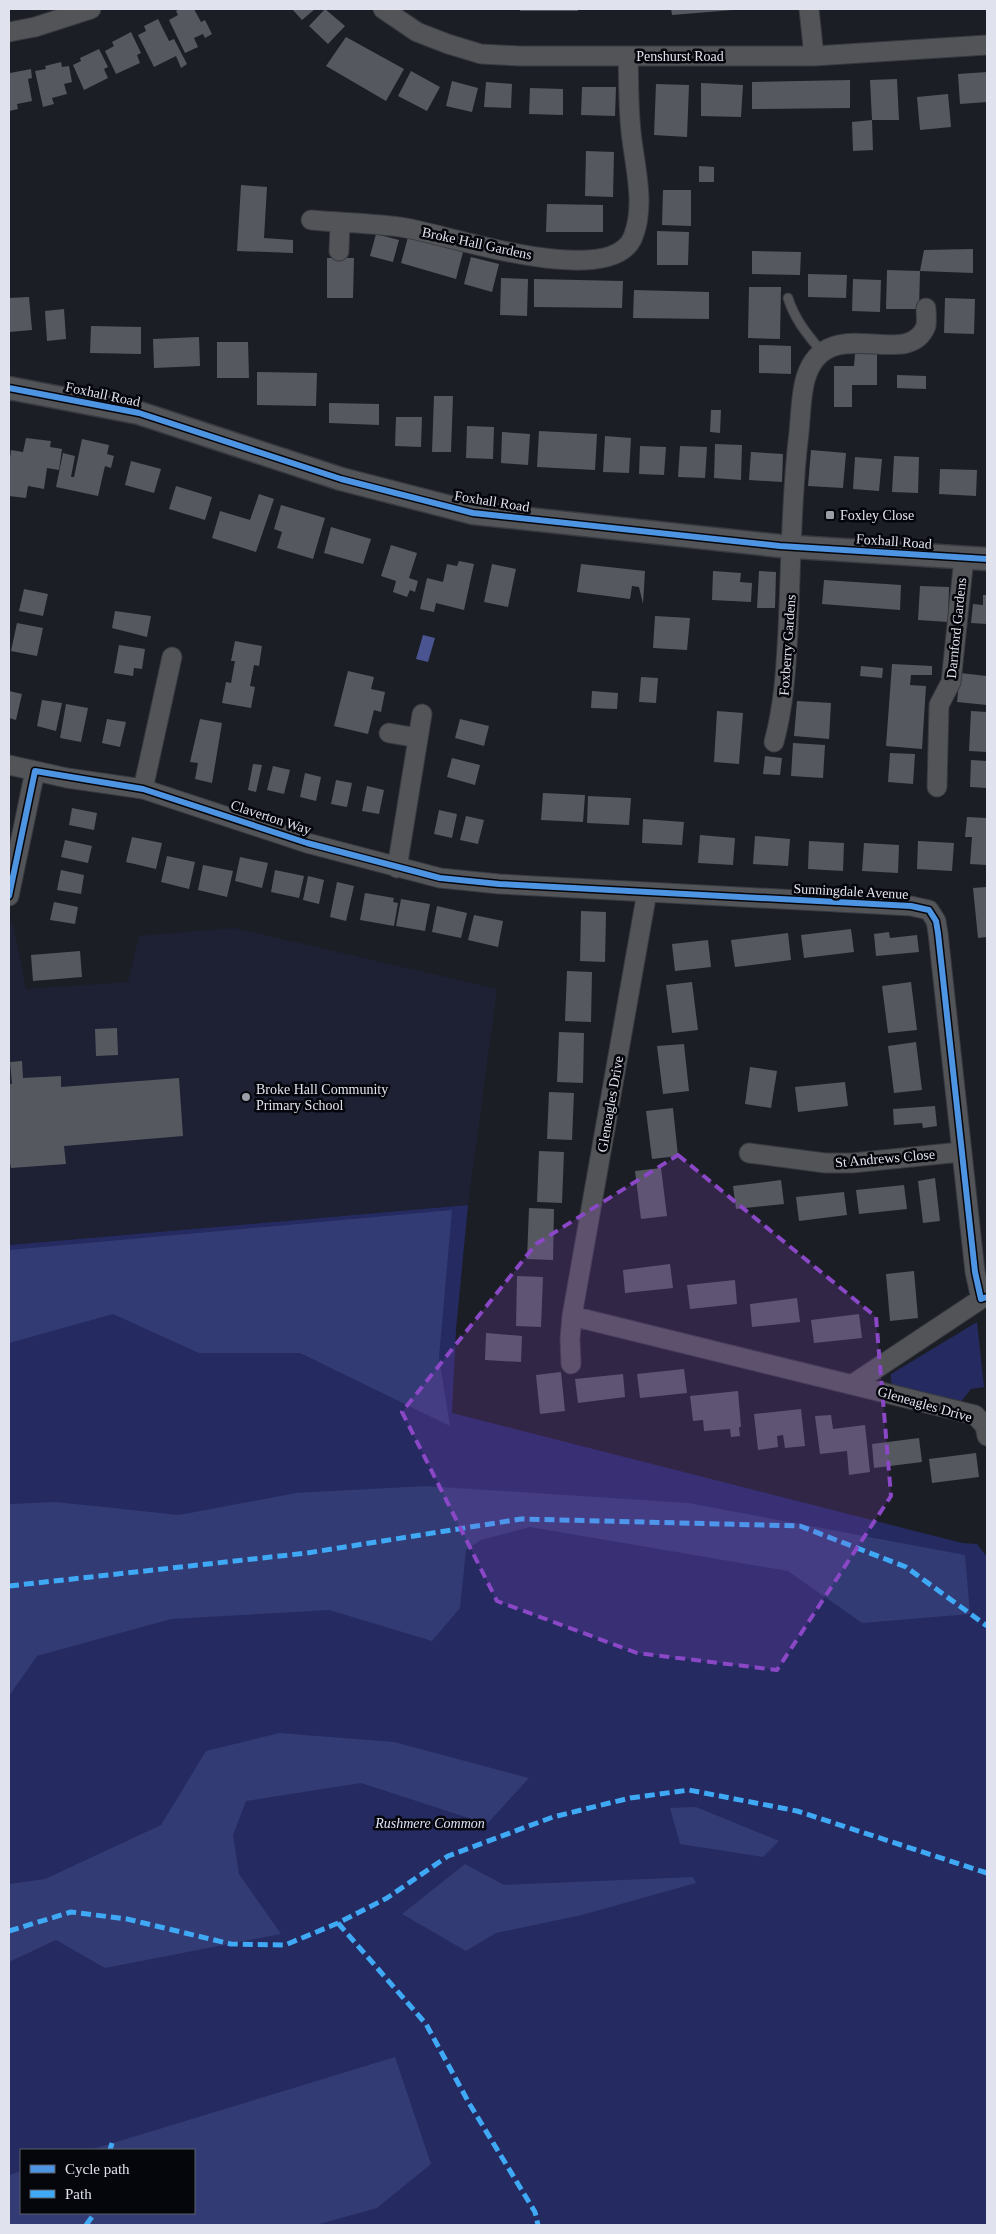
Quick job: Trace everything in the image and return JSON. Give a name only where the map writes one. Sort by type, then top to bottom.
[{"type":"street","name":"Penshurst Road","points":[[383,9],[417,32],[481,54],[814,56],[987,45]]},
{"type":"street","points":[[809,9],[814,56]]},
{"type":"street","points":[[9,32],[35,27],[85,10]]},
{"type":"street","name":"Broke Hall Gardens","points":[[311,220],[405,228],[521,255],[587,261],[602,260],[617,255],[632,239],[638,221],[638,172],[632,140],[628,56]]},
{"type":"street","points":[[339,251],[340,223]]},
{"type":"street","points":[[792,546],[794,475],[806,378],[814,358],[833,344],[903,344],[918,338],[926,326],[926,308]]},
{"type":"street","name":"Foxhall Road","points":[[9,388],[139,413],[341,479],[473,513],[792,546],[987,559]]},
{"type":"street","name":"Foxberry Gardens","points":[[774,742],[782,712],[792,546]]},
{"type":"street","name":"Darnford Gardens","points":[[937,787],[939,705],[951,682],[964,558]]},
{"type":"street","points":[[143,789],[172,656]]},
{"type":"street","points":[[397,868],[422,714]]},
{"type":"street","points":[[389,733],[418,738]]},
{"type":"street","name":"Claverton Way","points":[[9,765],[35,772],[143,789],[307,842],[397,868],[440,878],[499,884]]},
{"type":"street","points":[[9,896],[35,772]]},
{"type":"street","name":"Sunningdale Avenue","points":[[499,884],[911,906],[929,910],[936,922],[938,933],[975,1272],[984,1298]]},
{"type":"street","name":"Gleneagles Drive","points":[[571,1364],[572,1316],[647,892]]},
{"type":"street","name":"St Andrews Close","points":[[749,1153],[825,1163],[852,1163],[961,1152]]},
{"type":"street","name":"Gleneagles Drive","points":[[853,1384],[984,1298]]},
{"type":"street","name":"Gleneagles Drive","points":[[572,1316],[975,1415],[986,1426],[987,1436]]},
{"type":"lane","points":[[788,298],[793,314],[800,326],[821,351]]},
{"type":"highlighted area","points":[[678,1155],[876,1317],[891,1496],[777,1670],[637,1653],[497,1601],[402,1412],[536,1244]]},
{"type":"shaded area","points":[[423,635],[435,638],[428,662],[416,659]]},
{"type":"shaded area","name":"Broke Hall Community Primary School","points":[[12,920],[26,989],[128,982],[139,936],[235,928],[497,989],[468,1205],[9,1245],[9,925]]},
{"type":"shaded area","points":[[452,1210],[439,1358],[450,1426],[300,1353],[199,1353],[113,1314],[9,1343],[9,1250]]},
{"type":"shaded area","points":[[425,1486],[688,1503],[965,1555],[970,1614],[862,1623],[788,1571],[530,1527],[481,1540],[466,1550],[460,1608],[432,1641],[329,1610],[171,1619],[37,1656],[9,1696],[9,1504],[56,1502],[179,1515],[296,1493]]},
{"type":"shaded area","points":[[279,1733],[394,1742],[529,1778],[487,1824],[361,1783],[246,1801],[233,1835],[239,1874],[281,1934],[105,1968],[56,1940],[9,1962],[9,1884],[45,1879],[161,1825],[206,1751]]},
{"type":"shaded area","points":[[696,1807],[779,1841],[763,1857],[680,1844],[670,1808]]},
{"type":"shaded area","points":[[465,1864],[504,1885],[693,1877],[696,1883],[582,1915],[496,1933],[466,1951],[402,1914]]},
{"type":"shaded area","points":[[395,2057],[431,2164],[377,2208],[316,2225],[9,2225],[9,2175],[20,2171],[20,2214],[195,2214],[195,2149],[93,2149]]},
{"type":"green space","name":"Rushmere Common","points":[[468,1205],[456,1330],[452,1413],[962,1543],[977,1544],[987,1557],[987,2225],[9,2225],[9,1245]]},
{"type":"green space","points":[[977,1322],[984,1387],[971,1389],[959,1404],[896,1388],[891,1382],[891,1374]]},
{"type":"building","points":[[180,9],[194,9],[201,22],[205,20],[212,34],[205,38],[203,34],[194,38],[198,47],[185,53],[169,20],[178,15],[176,11]]},
{"type":"building","points":[[292,9],[315,9],[302,20]]},
{"type":"building","points":[[325,9],[345,26],[328,44],[309,26]]},
{"type":"building","points":[[520,9],[578,9],[578,11],[520,11]]},
{"type":"building","points":[[671,9],[733,9],[733,10],[672,15]]},
{"type":"building","points":[[158,19],[169,41],[174,39],[187,64],[181,68],[176,56],[154,67],[138,35],[146,31],[144,26]]},
{"type":"building","points":[[131,32],[141,53],[137,55],[140,63],[116,74],[105,51],[114,46],[112,42]]},
{"type":"building","points":[[346,37],[404,69],[386,101],[326,66]]},
{"type":"building","points":[[99,49],[108,67],[104,69],[108,78],[84,90],[73,65],[81,61],[80,58]]},
{"type":"building","points":[[61,62],[62,67],[69,66],[72,82],[64,84],[67,94],[52,98],[54,104],[43,107],[35,71],[46,69],[45,66]]},
{"type":"building","points":[[31,69],[32,78],[28,79],[32,101],[17,104],[18,109],[9,111],[10,73]]},
{"type":"building","points":[[411,71],[440,87],[427,111],[398,96]]},
{"type":"building","points":[[987,72],[987,102],[960,104],[958,74]]},
{"type":"building","points":[[897,79],[899,120],[872,120],[870,80]]},
{"type":"building","points":[[850,80],[850,108],[752,109],[752,82]]},
{"type":"building","points":[[452,81],[478,88],[472,112],[446,106]]},
{"type":"building","points":[[486,82],[512,84],[511,108],[484,107]]},
{"type":"building","points":[[701,83],[743,85],[741,117],[701,116]]},
{"type":"building","points":[[656,84],[689,85],[687,137],[654,135]]},
{"type":"building","points":[[582,87],[616,87],[615,116],[581,115]]},
{"type":"building","points":[[530,88],[563,89],[563,115],[529,114]]},
{"type":"building","points":[[948,94],[951,127],[920,130],[917,97]]},
{"type":"building","points":[[872,120],[873,150],[853,151],[852,122]]},
{"type":"building","points":[[586,151],[614,152],[613,197],[585,196]]},
{"type":"building","points":[[699,166],[714,167],[714,182],[699,182]]},
{"type":"building","points":[[241,185],[267,187],[264,238],[293,240],[293,253],[237,251]]},
{"type":"building","points":[[663,190],[691,190],[691,226],[662,225]]},
{"type":"building","points":[[547,204],[603,205],[603,232],[546,232]]},
{"type":"building","points":[[657,231],[689,232],[688,265],[657,265]]},
{"type":"building","points":[[376,234],[399,240],[393,262],[370,256]]},
{"type":"building","points":[[408,237],[463,252],[456,279],[401,263]]},
{"type":"building","points":[[973,249],[973,273],[920,271],[924,250]]},
{"type":"building","points":[[752,251],[801,252],[800,275],[752,274]]},
{"type":"building","points":[[471,257],[499,264],[492,292],[464,284]]},
{"type":"building","points":[[327,258],[354,258],[353,298],[327,298]]},
{"type":"building","points":[[887,270],[920,271],[919,309],[886,309]]},
{"type":"building","points":[[808,274],[847,275],[846,298],[808,297]]},
{"type":"building","points":[[501,278],[528,279],[527,316],[500,315]]},
{"type":"building","points":[[534,279],[623,281],[622,308],[534,307]]},
{"type":"building","points":[[853,279],[881,280],[880,312],[852,311]]},
{"type":"building","points":[[749,287],[781,287],[780,339],[748,338]]},
{"type":"building","points":[[634,290],[709,292],[709,319],[633,318]]},
{"type":"building","points":[[29,297],[32,330],[9,332],[9,298]]},
{"type":"building","points":[[945,298],[975,299],[974,334],[944,333]]},
{"type":"building","points":[[64,309],[66,339],[47,341],[45,311]]},
{"type":"building","points":[[91,326],[141,327],[141,354],[90,353]]},
{"type":"building","points":[[199,337],[200,366],[154,368],[153,339]]},
{"type":"building","points":[[217,342],[248,342],[249,378],[217,378]]},
{"type":"building","points":[[759,345],[791,346],[791,374],[759,373]]},
{"type":"building","points":[[855,354],[877,354],[877,385],[852,385],[852,407],[834,407],[834,366],[854,366]]},
{"type":"building","points":[[257,372],[317,373],[316,406],[257,405]]},
{"type":"building","points":[[897,375],[926,376],[926,389],[897,388]]},
{"type":"building","points":[[434,396],[453,396],[451,452],[432,452]]},
{"type":"building","points":[[329,403],[379,404],[379,425],[329,423]]},
{"type":"building","points":[[711,410],[721,410],[720,433],[710,432]]},
{"type":"building","points":[[396,417],[422,417],[421,447],[395,446]]},
{"type":"building","points":[[467,426],[494,427],[493,459],[466,458]]},
{"type":"building","points":[[539,431],[597,434],[595,470],[537,467]]},
{"type":"building","points":[[502,432],[530,434],[528,465],[501,463]]},
{"type":"building","points":[[605,436],[631,438],[629,473],[603,472]]},
{"type":"building","points":[[26,438],[51,441],[50,447],[62,449],[59,470],[47,468],[44,489],[28,486],[26,498],[9,496],[11,450],[23,452]]},
{"type":"building","points":[[82,439],[109,445],[107,454],[114,456],[111,468],[105,466],[98,496],[56,487],[63,453],[75,456],[71,477],[74,477]]},
{"type":"building","points":[[715,444],[742,445],[741,480],[714,478]]},
{"type":"building","points":[[640,446],[666,447],[664,475],[639,474]]},
{"type":"building","points":[[680,446],[707,447],[705,478],[678,477]]},
{"type":"building","points":[[811,450],[846,453],[843,488],[808,486]]},
{"type":"building","points":[[751,452],[783,454],[782,482],[749,480]]},
{"type":"building","points":[[894,456],[919,457],[918,493],[892,492]]},
{"type":"building","points":[[855,457],[882,459],[879,491],[853,489]]},
{"type":"building","points":[[131,461],[161,469],[154,493],[125,485]]},
{"type":"building","points":[[940,469],[977,470],[976,496],[939,494]]},
{"type":"building","points":[[176,486],[212,497],[205,520],[169,509]]},
{"type":"building","points":[[259,494],[274,499],[256,552],[212,538],[220,511],[250,520]]},
{"type":"building","points":[[281,505],[325,518],[313,559],[277,548],[282,532],[274,529]]},
{"type":"building","points":[[331,527],[371,539],[363,564],[324,553]]},
{"type":"building","points":[[391,545],[417,553],[409,578],[418,581],[415,592],[410,590],[407,597],[393,592],[396,581],[381,576]]},
{"type":"building","points":[[459,561],[474,564],[464,610],[436,603],[434,612],[420,609],[427,578],[443,582],[447,564],[457,566]]},
{"type":"building","points":[[492,564],[516,569],[508,607],[484,602]]},
{"type":"building","points":[[581,564],[645,571],[643,604],[639,587],[632,586],[630,599],[577,592]]},
{"type":"building","points":[[713,571],[741,573],[740,582],[752,583],[751,602],[712,600]]},
{"type":"building","points":[[759,571],[776,572],[775,608],[757,608]]},
{"type":"building","points":[[824,580],[901,585],[900,610],[822,604]]},
{"type":"building","points":[[920,586],[949,587],[948,622],[918,620]]},
{"type":"building","points":[[24,589],[48,594],[43,616],[19,611]]},
{"type":"building","points":[[983,595],[987,595],[987,624],[971,623],[973,604],[983,605]]},
{"type":"building","points":[[115,611],[151,616],[147,637],[112,628]]},
{"type":"building","points":[[655,616],[690,618],[687,650],[653,648]]},
{"type":"building","points":[[17,623],[43,628],[37,656],[11,651]]},
{"type":"building","points":[[235,641],[262,646],[259,666],[254,665],[250,686],[255,687],[251,708],[222,703],[226,682],[231,683],[235,661],[231,661]]},
{"type":"building","points":[[119,645],[145,649],[142,669],[134,668],[133,676],[114,673]]},
{"type":"building","points":[[892,664],[932,666],[932,675],[911,675],[910,685],[926,686],[922,749],[886,746]]},
{"type":"building","points":[[861,666],[883,668],[882,678],[860,676]]},
{"type":"building","points":[[348,671],[374,677],[371,689],[385,692],[381,712],[374,710],[368,734],[334,726]]},
{"type":"building","points":[[960,673],[987,676],[987,705],[957,702]]},
{"type":"building","points":[[641,677],[658,678],[656,703],[639,702]]},
{"type":"building","points":[[9,691],[22,694],[16,720],[9,718]]},
{"type":"building","points":[[592,691],[618,693],[617,709],[591,708]]},
{"type":"building","points":[[42,700],[62,703],[56,731],[37,726]]},
{"type":"building","points":[[797,701],[831,703],[829,739],[794,736]]},
{"type":"building","points":[[66,704],[88,708],[81,742],[60,738]]},
{"type":"building","points":[[717,711],[743,713],[739,764],[714,762]]},
{"type":"building","points":[[971,711],[987,712],[987,752],[969,751]]},
{"type":"building","points":[[107,719],[126,722],[120,747],[102,743]]},
{"type":"building","points":[[200,719],[222,723],[212,783],[195,779],[198,763],[190,762]]},
{"type":"building","points":[[460,719],[489,726],[484,746],[455,738]]},
{"type":"building","points":[[793,743],[825,745],[823,778],[791,776]]},
{"type":"building","points":[[890,753],[915,754],[913,784],[888,782]]},
{"type":"building","points":[[765,756],[782,758],[780,775],[763,774]]},
{"type":"building","points":[[452,758],[480,765],[475,785],[447,777]]},
{"type":"building","points":[[971,760],[987,761],[987,788],[970,787]]},
{"type":"building","points":[[253,764],[262,765],[256,792],[248,790]]},
{"type":"building","points":[[273,766],[290,770],[284,794],[267,790]]},
{"type":"building","points":[[305,773],[321,777],[316,801],[300,797]]},
{"type":"building","points":[[336,780],[352,783],[347,807],[331,804]]},
{"type":"building","points":[[367,786],[384,790],[379,814],[362,811]]},
{"type":"building","points":[[543,793],[585,795],[583,822],[541,820]]},
{"type":"building","points":[[588,796],[631,798],[629,825],[587,823]]},
{"type":"building","points":[[72,808],[97,813],[94,830],[69,825]]},
{"type":"building","points":[[439,810],[457,814],[452,838],[434,834]]},
{"type":"building","points":[[466,816],[484,820],[478,844],[460,840]]},
{"type":"building","points":[[967,817],[987,818],[987,865],[970,864],[972,837],[965,837]]},
{"type":"building","points":[[643,819],[684,822],[682,845],[642,843]]},
{"type":"building","points":[[700,835],[735,838],[733,865],[698,863]]},
{"type":"building","points":[[755,836],[790,839],[788,866],[753,864]]},
{"type":"building","points":[[132,837],[162,843],[156,869],[126,862]]},
{"type":"building","points":[[65,840],[92,846],[88,863],[61,857]]},
{"type":"building","points":[[809,841],[844,843],[843,871],[808,869]]},
{"type":"building","points":[[918,841],[954,843],[952,871],[917,869]]},
{"type":"building","points":[[864,843],[899,845],[898,873],[862,871]]},
{"type":"building","points":[[167,856],[195,862],[189,889],[161,882]]},
{"type":"building","points":[[240,857],[268,863],[262,888],[235,881]]},
{"type":"building","points":[[203,865],[233,871],[227,897],[198,890]]},
{"type":"building","points":[[61,870],[84,875],[81,894],[57,890]]},
{"type":"building","points":[[275,870],[304,876],[299,898],[271,892]]},
{"type":"building","points":[[308,876],[324,880],[319,904],[303,900]]},
{"type":"building","points":[[337,882],[354,886],[346,921],[330,917]]},
{"type":"building","points":[[987,887],[987,937],[978,938],[973,888]]},
{"type":"building","points":[[365,893],[394,898],[393,902],[398,903],[394,926],[360,920]]},
{"type":"building","points":[[401,899],[430,904],[425,931],[396,926]]},
{"type":"building","points":[[54,902],[78,907],[75,924],[50,920]]},
{"type":"building","points":[[437,906],[467,913],[461,938],[432,932]]},
{"type":"building","points":[[581,911],[606,912],[605,962],[580,961]]},
{"type":"building","points":[[474,915],[503,921],[498,947],[468,940]]},
{"type":"building","points":[[851,929],[854,952],[804,958],[801,935]]},
{"type":"building","points":[[889,932],[890,938],[917,935],[919,952],[876,956],[874,934]]},
{"type":"building","points":[[788,933],[791,960],[735,967],[731,940]]},
{"type":"building","points":[[708,940],[711,967],[675,971],[672,944]]},
{"type":"building","points":[[80,951],[82,977],[33,981],[31,955]]},
{"type":"building","points":[[567,971],[592,972],[591,1022],[565,1021]]},
{"type":"building","points":[[692,982],[698,1030],[672,1033],[666,985]]},
{"type":"building","points":[[911,982],[917,1030],[888,1033],[882,986]]},
{"type":"building","points":[[117,1028],[118,1055],[96,1056],[95,1029]]},
{"type":"building","points":[[559,1032],[584,1033],[583,1083],[557,1082]]},
{"type":"building","points":[[916,1042],[922,1090],[894,1093],[888,1046]]},
{"type":"building","points":[[684,1044],[689,1091],[663,1094],[657,1046]]},
{"type":"building","points":[[22,1061],[23,1078],[61,1076],[61,1087],[179,1078],[183,1136],[64,1146],[66,1164],[11,1168],[9,1158],[9,1084],[12,1084],[10,1062]]},
{"type":"building","points":[[750,1067],[777,1071],[771,1108],[745,1104]]},
{"type":"building","points":[[845,1082],[848,1106],[798,1112],[795,1087]]},
{"type":"building","points":[[549,1092],[574,1093],[572,1140],[547,1139]]},
{"type":"building","points":[[935,1106],[937,1126],[923,1128],[922,1123],[894,1125],[893,1109]]},
{"type":"building","points":[[673,1108],[678,1156],[652,1159],[646,1111]]},
{"type":"building","points":[[539,1151],[564,1152],[562,1203],[537,1202]]},
{"type":"building","points":[[661,1168],[667,1216],[641,1219],[635,1171]]},
{"type":"building","points":[[935,1178],[940,1221],[923,1223],[918,1181]]},
{"type":"building","points":[[781,1180],[784,1204],[736,1209],[733,1186]]},
{"type":"building","points":[[904,1185],[907,1209],[859,1214],[856,1190]]},
{"type":"building","points":[[844,1192],[847,1215],[799,1221],[796,1197]]},
{"type":"building","points":[[529,1208],[554,1209],[553,1260],[527,1259]]},
{"type":"building","points":[[670,1264],[673,1288],[625,1293],[623,1270]]},
{"type":"building","points":[[914,1271],[918,1318],[890,1321],[886,1274]]},
{"type":"building","points":[[517,1276],[543,1277],[541,1327],[516,1326]]},
{"type":"building","points":[[735,1280],[737,1304],[690,1309],[687,1285]]},
{"type":"building","points":[[797,1298],[800,1322],[752,1327],[750,1304]]},
{"type":"building","points":[[859,1314],[862,1338],[814,1343],[811,1320]]},
{"type":"building","points":[[486,1333],[522,1336],[521,1362],[485,1360]]},
{"type":"building","points":[[684,1369],[687,1393],[640,1398],[637,1374]]},
{"type":"building","points":[[561,1372],[565,1411],[540,1414],[536,1375]]},
{"type":"building","points":[[623,1374],[625,1397],[578,1403],[575,1379]]},
{"type":"building","points":[[738,1391],[740,1436],[731,1437],[730,1429],[704,1431],[703,1420],[693,1421],[690,1396]]},
{"type":"building","points":[[801,1409],[805,1446],[785,1448],[783,1435],[777,1436],[778,1447],[758,1450],[754,1414]]},
{"type":"building","points":[[831,1415],[833,1429],[865,1425],[870,1472],[849,1475],[847,1451],[820,1454],[815,1416]]},
{"type":"building","points":[[919,1438],[922,1462],[874,1468],[872,1444]]},
{"type":"building","points":[[976,1453],[979,1477],[932,1483],[929,1459]]},
{"type":"marked path","points":[[9,1586],[307,1553],[521,1519],[800,1526],[906,1567],[987,1626]]},
{"type":"marked path","points":[[9,1931],[71,1912],[127,1919],[231,1944],[285,1945],[338,1923],[387,1898],[448,1856],[553,1817],[630,1798],[689,1790],[797,1811],[987,1873]]},
{"type":"marked path","points":[[338,1923],[426,2024],[469,2103],[535,2212],[538,2225]]},
{"type":"marked path","points":[[110,2149],[112,2143]]},
{"type":"marked path","points":[[86,2225],[94,2214]]},
{"type":"cycle path","points":[[9,388],[139,413],[341,479],[473,513],[780,546],[987,559]]},
{"type":"cycle path","points":[[9,896],[35,771],[143,789],[307,843],[440,878],[499,884],[911,906],[929,910],[936,921],[938,933],[975,1272],[981,1299],[987,1297]]},
{"type":"place","name":"Foxley Close","points":[[830,515]]},
{"type":"place","name":"Broke Hall Community Primary School","points":[[246,1097]]}]
